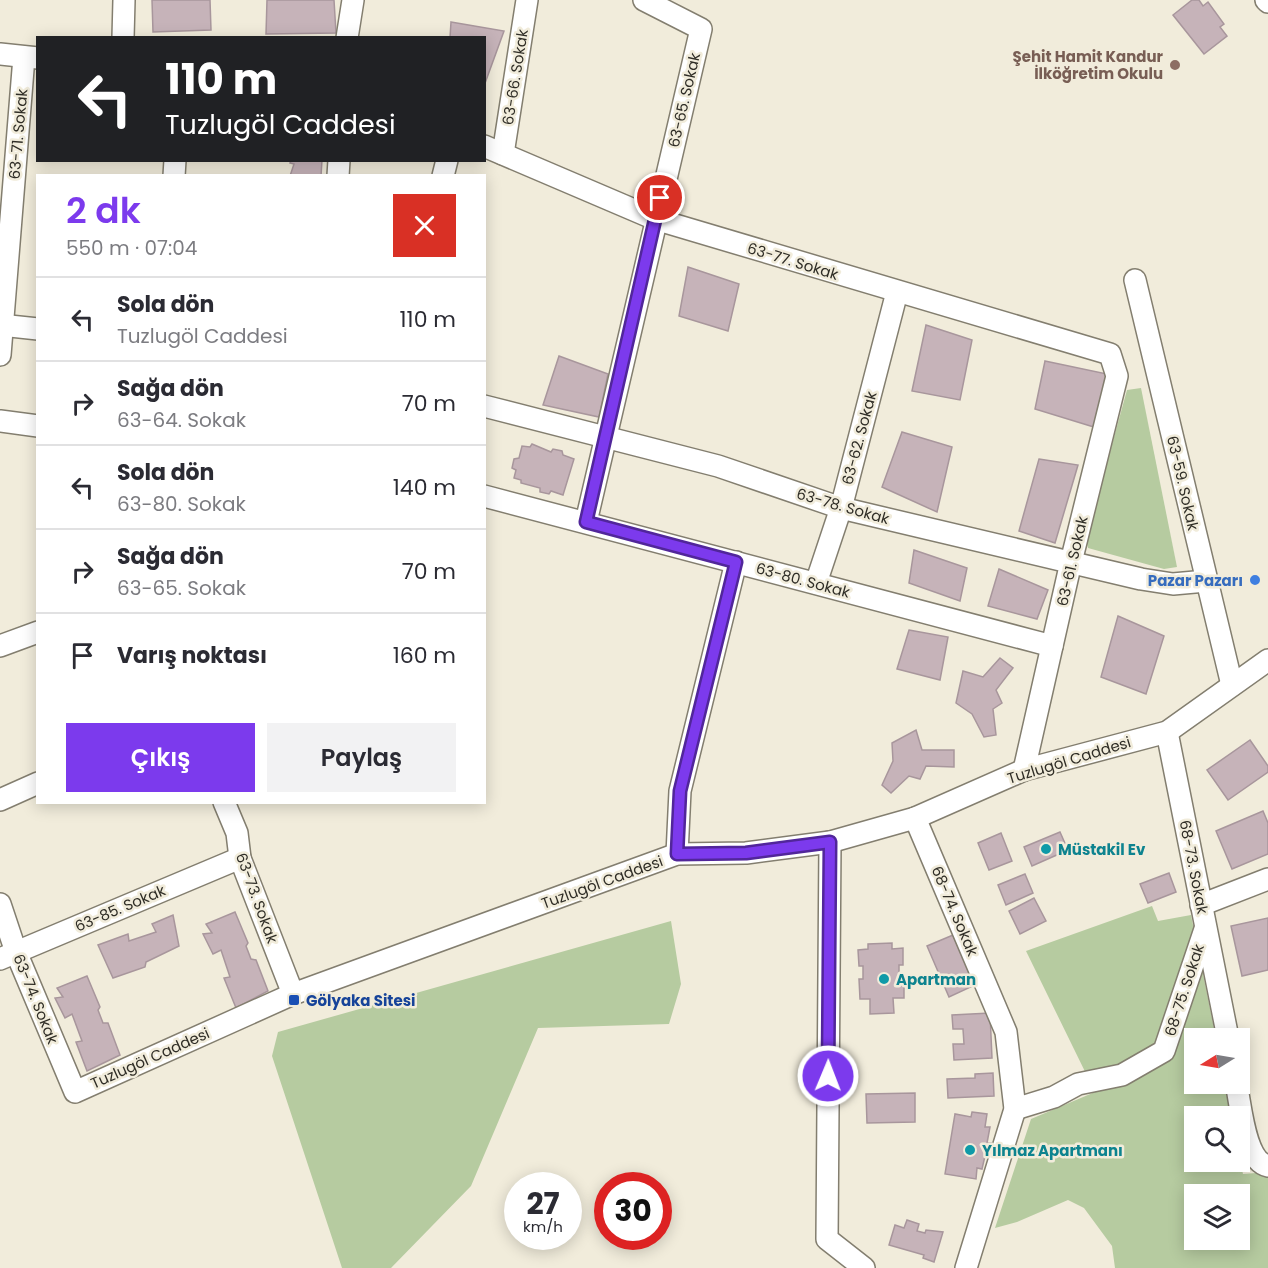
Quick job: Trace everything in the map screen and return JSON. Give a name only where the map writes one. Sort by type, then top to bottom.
[{"type":"street","points":[[123,36],[124,0]]},
{"type":"street","points":[[347,36],[352,0]]},
{"type":"street","name":"63-66. Sokak","points":[[494,150],[527,0]]},
{"type":"street","name":"63-65. Sokak","points":[[586,522],[701,29],[644,0]]},
{"type":"street","points":[[0,54],[31,57]]},
{"type":"street","name":"63-71. Sokak","points":[[0,355],[1,325],[31,57]]},
{"type":"street","name":"63-77. Sokak","points":[[494,150],[655,219],[1110,354]]},
{"type":"street","name":"63-59. Sokak","points":[[1135,280],[1232,685]]},
{"type":"street","name":"63-62. Sokak","points":[[816,583],[841,507],[897,292]]},
{"type":"street","points":[[1,325],[36,329]]},
{"type":"street","name":"63-61. Sokak","points":[[1024,770],[1071,562],[1117,376],[1110,354]]},
{"type":"street","name":"63-78. Sokak","points":[[486,407],[718,466],[841,507],[1173,584],[1206,581]]},
{"type":"street","points":[[0,421],[36,426]]},
{"type":"street","name":"63-80. Sokak","points":[[486,497],[1052,646]]},
{"type":"street","points":[[677,854],[680,791],[736,562]]},
{"type":"street","points":[[0,646],[36,633]]},
{"type":"street","name":"Tuzlugöl Caddesi","points":[[75,1092],[293,994],[677,854],[746,853],[830,842],[915,818],[1024,770],[1167,732],[1268,660]]},
{"type":"street","name":"68-73. Sokak","points":[[1167,732],[1226,1028]]},
{"type":"street","points":[[0,800],[36,784]]},
{"type":"street","name":"63-73. Sokak","points":[[225,804],[237,833],[240,858],[293,994]]},
{"type":"street","name":"68-74. Sokak","points":[[915,818],[1006,1032],[1015,1109]]},
{"type":"street","points":[[830,842],[827,1239],[864,1268]]},
{"type":"street","name":"63-85. Sokak","points":[[8,955],[240,858]]},
{"type":"street","points":[[1201,905],[1268,879]]},
{"type":"street","name":"63-74. Sokak","points":[[0,904],[8,955],[75,1092]]},
{"type":"street","name":"68-75. Sokak","points":[[1015,1109],[1054,1096],[1078,1084],[1122,1075],[1164,1051],[1205,926]]},
{"type":"street","points":[[1238,1094],[1252,1154],[1260,1164],[1268,1166]]},
{"type":"street","points":[[966,1268],[1015,1109]]},
{"type":"green space","points":[[1141,388],[1177,567],[1164,569],[1088,548],[1086,539],[1127,390]]},
{"type":"green space","points":[[1152,906],[1158,921],[1191,915],[1214,1028],[1184,1028],[1184,1094],[1226,1094],[1229,1106],[1184,1106],[1184,1172],[1243,1172],[1243,1174],[1268,1172],[1268,1268],[1115,1268],[1112,1246],[1084,1208],[1068,1200],[1017,1222],[995,1228],[1031,1119],[1095,1092],[1026,951]]},
{"type":"green space","points":[[671,921],[681,984],[669,1024],[538,1028],[471,1186],[391,1268],[342,1268],[272,1056],[278,1032]]},
{"type":"building","points":[[152,0],[210,0],[211,30],[153,32]]},
{"type":"building","points":[[267,0],[334,0],[336,33],[266,34]]},
{"type":"building","points":[[1192,0],[1199,0],[1203,6],[1208,2],[1224,24],[1220,27],[1227,36],[1204,54],[1173,15]]},
{"type":"building","points":[[451,22],[504,31],[486,80],[486,36],[450,36]]},
{"type":"building","points":[[322,162],[321,174],[291,174],[294,164],[290,163]]},
{"type":"building","points":[[688,267],[739,284],[728,331],[679,316]]},
{"type":"building","points":[[926,325],[972,340],[960,400],[912,391]]},
{"type":"building","points":[[559,356],[608,374],[599,417],[543,405]]},
{"type":"building","points":[[1045,361],[1107,374],[1097,428],[1035,409]]},
{"type":"building","points":[[902,432],[952,447],[937,512],[882,487]]},
{"type":"building","points":[[532,444],[551,452],[553,449],[562,451],[563,455],[574,459],[563,495],[551,491],[549,494],[540,492],[540,488],[521,483],[521,480],[514,478],[516,470],[512,468],[514,459],[519,458],[522,446],[530,447]]},
{"type":"building","points":[[1039,459],[1078,465],[1055,543],[1019,531]]},
{"type":"building","points":[[914,550],[967,568],[960,601],[909,583]]},
{"type":"building","points":[[999,569],[1048,590],[1037,619],[988,606]]},
{"type":"building","points":[[1118,616],[1164,636],[1146,694],[1101,677]]},
{"type":"building","points":[[909,630],[948,637],[940,680],[897,669]]},
{"type":"building","points":[[1000,658],[1013,668],[996,690],[1002,703],[993,709],[996,735],[984,737],[972,714],[956,703],[963,671],[983,677]]},
{"type":"building","points":[[916,730],[922,750],[954,750],[954,767],[926,766],[920,779],[909,776],[891,793],[882,785],[893,761],[892,743]]},
{"type":"building","points":[[1250,740],[1268,766],[1268,772],[1228,800],[1207,770]]},
{"type":"building","points":[[1263,811],[1268,823],[1268,854],[1232,869],[1216,831]]},
{"type":"building","name":"Müstakil Ev","points":[[1060,832],[1068,850],[1032,866],[1024,847]]},
{"type":"building","points":[[1001,833],[1012,861],[989,870],[978,843]]},
{"type":"building","name":"Müstakil Ev","points":[[1169,873],[1176,892],[1148,903],[1140,884]]},
{"type":"building","name":"Müstakil Ev","points":[[1025,874],[1033,893],[1006,905],[998,885]]},
{"type":"building","points":[[1034,898],[1046,921],[1020,934],[1009,911]]},
{"type":"building","points":[[235,912],[248,943],[246,946],[251,959],[256,960],[268,991],[236,1008],[224,978],[230,977],[221,950],[213,954],[203,934],[212,933],[206,924]]},
{"type":"building","points":[[173,915],[179,946],[146,962],[145,967],[113,978],[98,945],[128,934],[129,941],[156,932],[152,924]]},
{"type":"building","points":[[1268,918],[1268,970],[1242,976],[1231,926]]},
{"type":"building","name":"Apartman","points":[[953,935],[975,985],[949,997],[927,946]]},
{"type":"building","name":"Apartman","points":[[892,943],[892,949],[903,948],[903,965],[899,965],[899,978],[904,978],[904,998],[893,998],[894,1013],[870,1014],[870,999],[860,999],[859,979],[863,979],[863,966],[859,966],[858,950],[868,949],[868,944]]},
{"type":"building","points":[[87,976],[100,1007],[98,1010],[103,1023],[108,1023],[120,1055],[87,1071],[76,1042],[82,1041],[72,1014],[65,1018],[55,998],[63,997],[57,988]]},
{"type":"building","name":"Apartman","points":[[990,1013],[992,1058],[954,1060],[953,1044],[964,1044],[963,1029],[953,1029],[952,1015]]},
{"type":"building","points":[[993,1073],[994,1096],[948,1098],[947,1079],[975,1078],[975,1074]]},
{"type":"building","points":[[915,1093],[915,1122],[867,1123],[866,1094]]},
{"type":"building","name":"Yılmaz Apartmanı","points":[[972,1112],[987,1114],[985,1127],[990,1127],[987,1143],[992,1143],[989,1157],[985,1156],[982,1169],[977,1168],[976,1179],[945,1174],[955,1114],[971,1117]]},
{"type":"building","points":[[907,1220],[919,1224],[917,1231],[943,1232],[934,1262],[923,1258],[924,1255],[889,1245],[895,1225],[904,1228]]},
{"type":"place","name":"Şehit Hamit Kandur İlköğretim Okulu","points":[[1175,65]]},
{"type":"place","name":"Pazar Pazarı","points":[[1255,580]]},
{"type":"place","name":"Müstakil Ev","points":[[1046,849]]},
{"type":"place","name":"Apartman","points":[[884,979]]},
{"type":"place","name":"Gölyaka Sitesi","points":[[294,1000]]},
{"type":"place","name":"Yılmaz Apartmanı","points":[[970,1150]]},
{"type":"route","points":[[660,198],[586,522],[736,562],[680,791],[677,854],[746,853],[830,842],[828,1076]]}]
